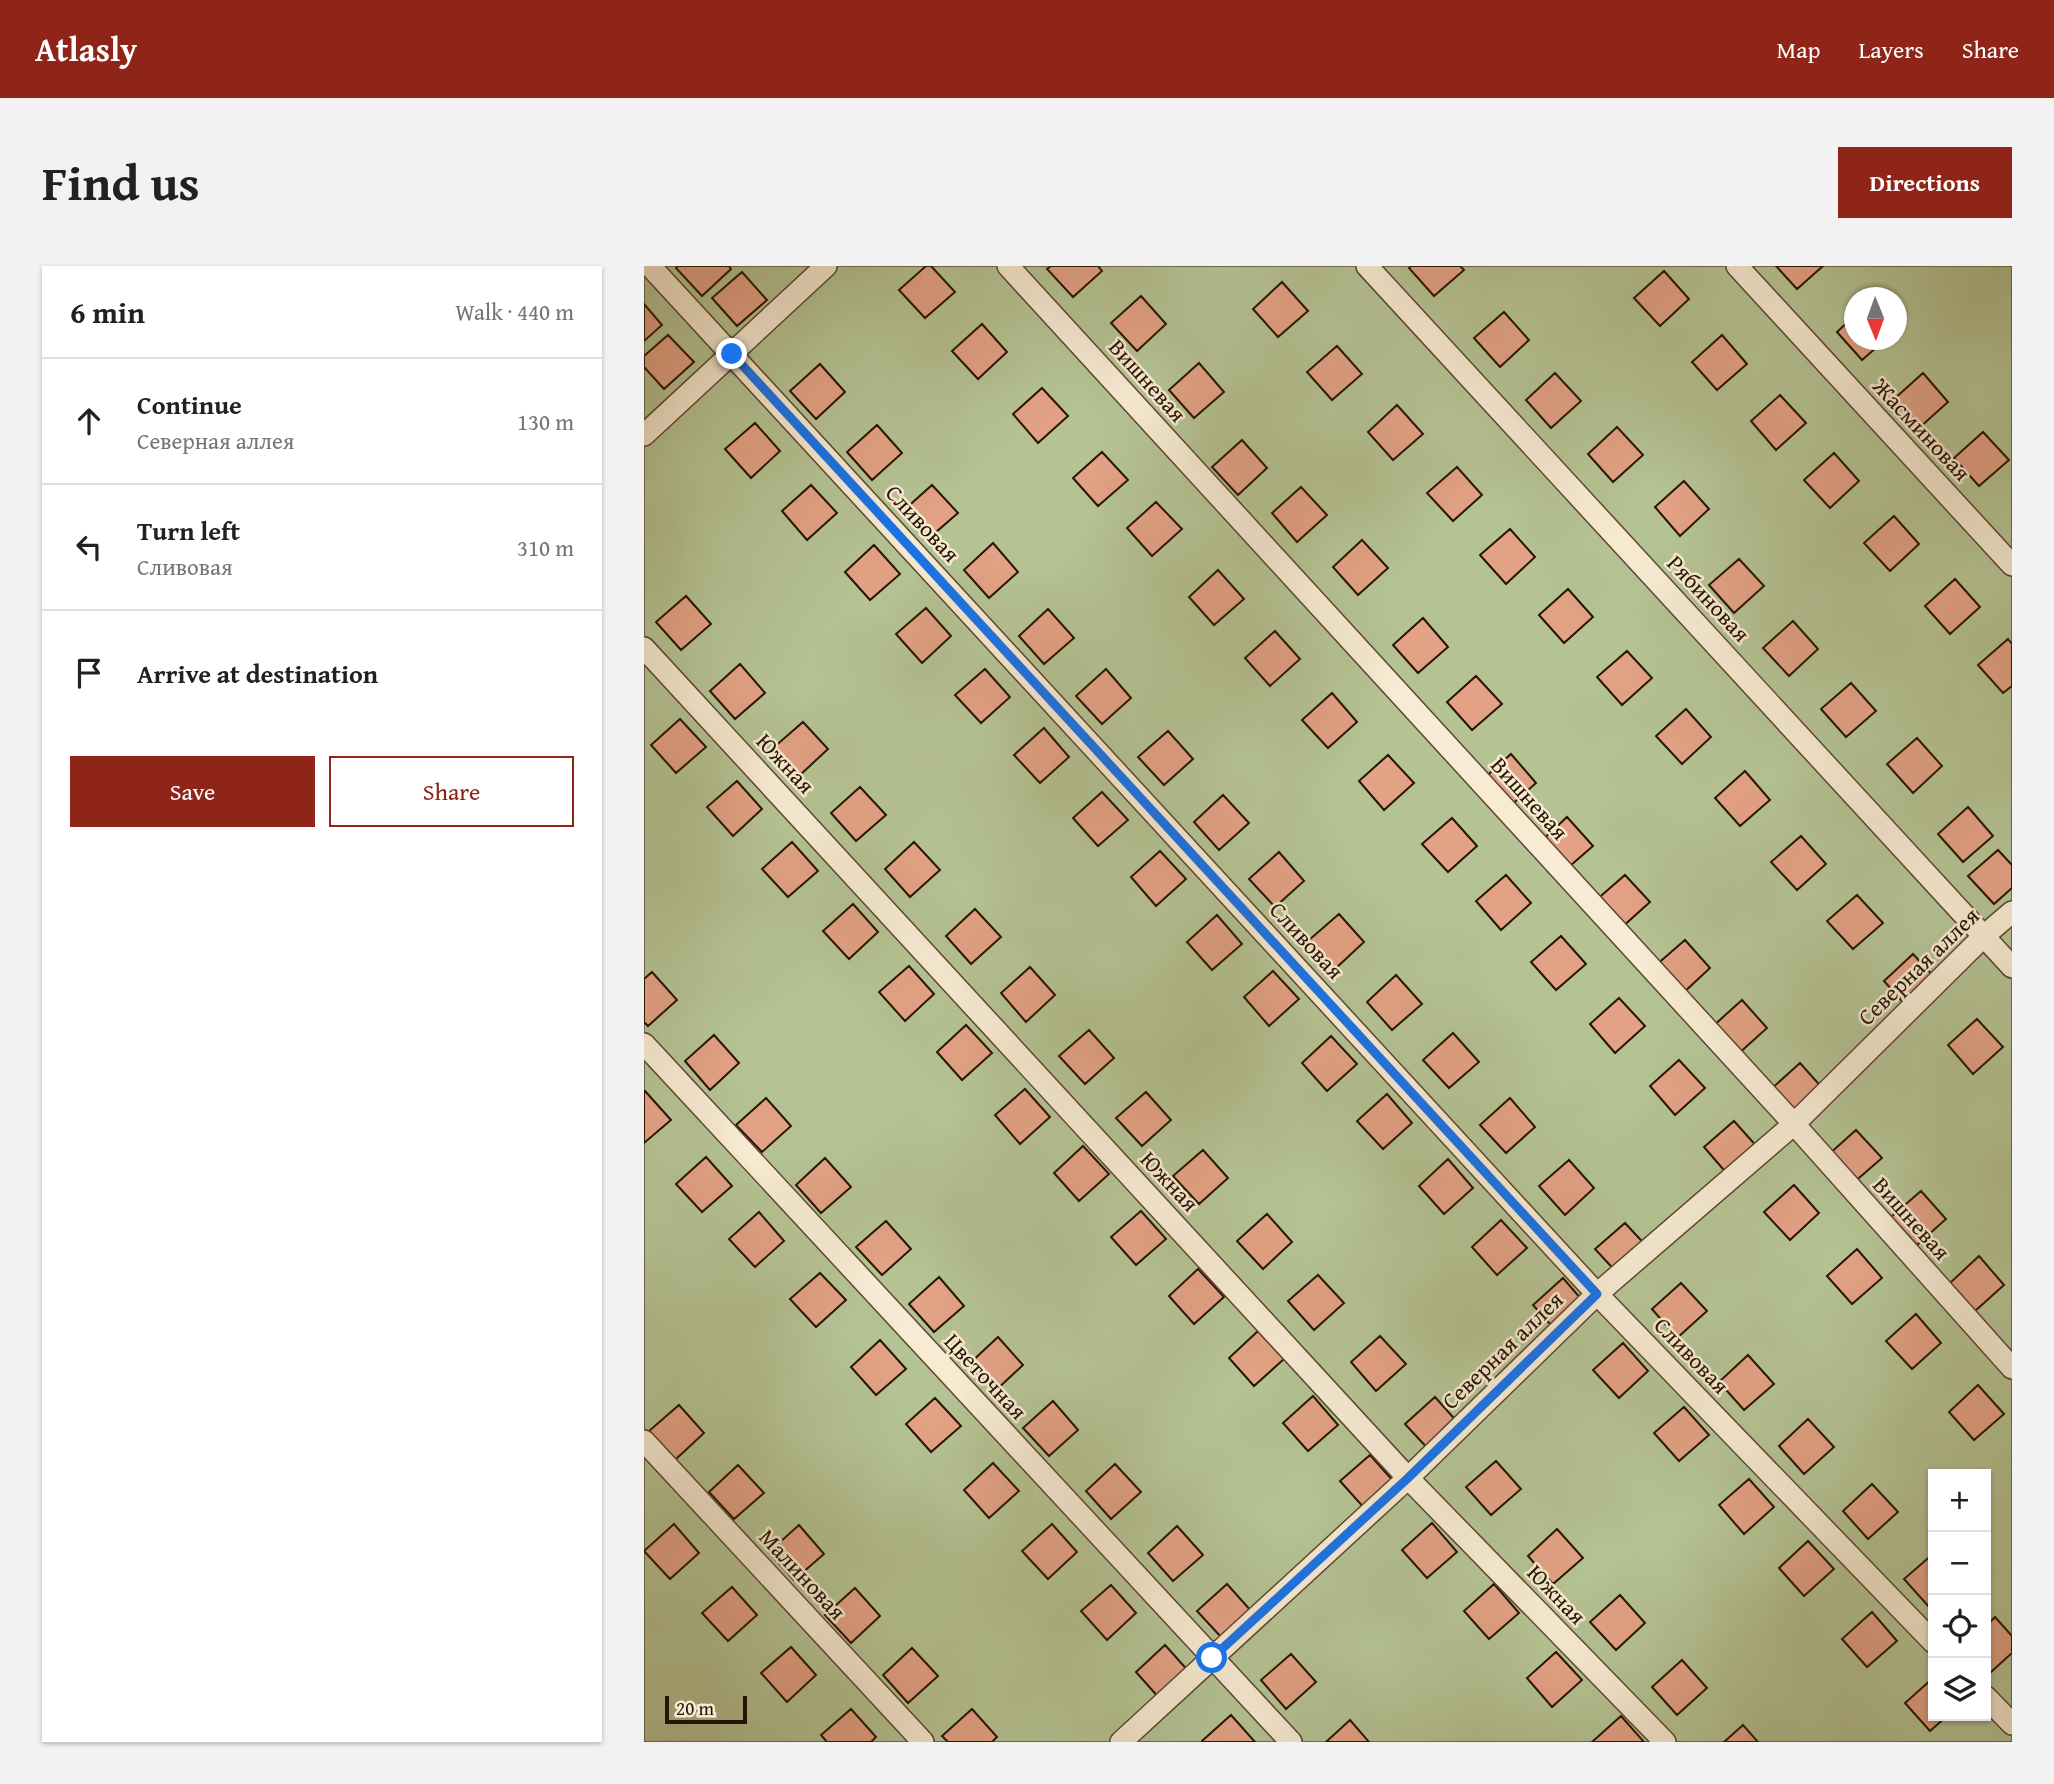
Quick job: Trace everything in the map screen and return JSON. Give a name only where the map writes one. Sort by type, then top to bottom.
[{"type":"street","name":"Сливовая","points":[[650,266],[1597,1294],[1928,1637]]},
{"type":"street","points":[[644,435],[826,266]]},
{"type":"street","name":"Вишневая","points":[[1007,266],[1794,1124],[2012,1368]]},
{"type":"street","name":"Рябиновая","points":[[1367,266],[2012,967]]},
{"type":"street","name":"Жасминовая","points":[[1737,266],[2012,565]]},
{"type":"street","name":"Южная","points":[[644,648],[1408,1478],[1665,1742]]},
{"type":"street","name":"Северная аллея","points":[[1121,1742],[1408,1478],[1597,1294],[1794,1124],[1985,935],[2012,912]]},
{"type":"street","name":"Цветочная","points":[[644,1044],[1291,1742]]},
{"type":"street","name":"Малиновая","points":[[644,1441],[923,1742]]},
{"type":"street","points":[[1991,1701],[2012,1724]]},
{"type":"green space","points":[[644,266],[2012,266],[2012,1742],[644,1742]]},
{"type":"building","points":[[729,266],[731,269],[702,296],[676,268]]},
{"type":"building","points":[[926,266],[931,266],[955,292],[925,318],[899,290]]},
{"type":"building","points":[[1051,266],[1098,266],[1102,271],[1073,297],[1047,269]]},
{"type":"building","points":[[1460,266],[1464,270],[1434,296],[1409,268]]},
{"type":"building","points":[[1776,266],[1823,266],[1797,289]]},
{"type":"building","points":[[1664,271],[1689,299],[1660,326],[1634,298]]},
{"type":"building","points":[[742,272],[767,300],[737,326],[712,298]]},
{"type":"building","points":[[1282,282],[1308,311],[1278,337],[1253,309]]},
{"type":"building","points":[[1141,296],[1166,324],[1137,351],[1111,323]]},
{"type":"building","points":[[644,304],[662,325],[644,341]]},
{"type":"building","points":[[1504,312],[1529,340],[1500,367],[1474,338]]},
{"type":"building","points":[[982,324],[1007,352],[978,379],[952,351]]},
{"type":"building","points":[[1844,325],[1844,340],[1837,332]]},
{"type":"building","points":[[668,335],[694,362],[664,389],[644,367],[644,356]]},
{"type":"building","points":[[1722,335],[1747,364],[1717,390],[1692,362]]},
{"type":"building","points":[[1337,346],[1362,374],[1332,400],[1307,372]]},
{"type":"building","points":[[1853,350],[1874,350],[1862,360]]},
{"type":"building","points":[[1199,363],[1224,392],[1194,418],[1169,390]]},
{"type":"building","points":[[820,364],[845,392],[816,419],[790,391]]},
{"type":"building","points":[[1555,373],[1581,401],[1551,428],[1526,400]]},
{"type":"building","points":[[1923,373],[1948,402],[1919,428],[1893,400]]},
{"type":"building","points":[[1042,388],[1068,416],[1038,443],[1013,414]]},
{"type":"building","points":[[1780,395],[1806,423],[1776,450],[1751,421]]},
{"type":"building","points":[[1397,405],[1423,434],[1393,460],[1368,432]]},
{"type":"building","points":[[755,423],[780,451],[751,478],[725,449]]},
{"type":"building","points":[[877,425],[902,453],[872,480],[847,452]]},
{"type":"building","points":[[1617,427],[1643,455],[1613,482],[1588,454]]},
{"type":"building","points":[[1983,432],[2009,460],[1979,486],[1954,458]]},
{"type":"building","points":[[1242,440],[1267,468],[1238,495],[1212,467]]},
{"type":"building","points":[[1102,452],[1128,480],[1098,506],[1073,478]]},
{"type":"building","points":[[1834,453],[1859,481],[1830,508],[1804,480]]},
{"type":"building","points":[[1457,467],[1482,495],[1453,521],[1427,493]]},
{"type":"building","points":[[1684,481],[1709,509],[1680,536],[1655,507]]},
{"type":"building","points":[[811,485],[837,513],[807,540],[782,511]]},
{"type":"building","points":[[932,485],[958,513],[928,539],[903,511]]},
{"type":"building","points":[[1301,487],[1327,515],[1297,542],[1272,513]]},
{"type":"building","points":[[1156,502],[1182,529],[1152,556],[1127,528]]},
{"type":"building","points":[[1894,516],[1919,544],[1890,571],[1864,543]]},
{"type":"building","points":[[1510,529],[1535,557],[1506,584],[1480,555]]},
{"type":"building","points":[[1362,540],[1388,568],[1358,595],[1333,567]]},
{"type":"building","points":[[993,543],[1018,572],[989,598],[964,570]]},
{"type":"building","points":[[874,545],[900,574],[870,600],[845,572]]},
{"type":"building","points":[[1739,559],[1764,586],[1734,613],[1709,585]]},
{"type":"building","points":[[1218,570],[1244,599],[1214,625],[1189,597]]},
{"type":"building","points":[[1955,579],[1980,607],[1950,634],[1925,606]]},
{"type":"building","points":[[1568,589],[1593,617],[1564,643],[1539,615]]},
{"type":"building","points":[[686,596],[711,624],[681,650],[656,622]]},
{"type":"building","points":[[926,608],[951,636],[922,663],[896,634]]},
{"type":"building","points":[[1048,609],[1074,638],[1044,664],[1019,636]]},
{"type":"building","points":[[1423,618],[1448,647],[1418,673],[1393,645]]},
{"type":"building","points":[[1793,621],[1818,649],[1789,676],[1763,648]]},
{"type":"building","points":[[1275,631],[1300,659],[1270,686],[1245,658]]},
{"type":"building","points":[[2008,639],[2012,644],[2012,686],[2003,693],[1978,665]]},
{"type":"building","points":[[1627,651],[1652,678],[1622,705],[1597,677]]},
{"type":"building","points":[[740,664],[765,693],[735,719],[710,691]]},
{"type":"building","points":[[985,669],[1010,697],[981,723],[955,695]]},
{"type":"building","points":[[1106,669],[1131,698],[1102,724],[1076,696]]},
{"type":"building","points":[[1476,676],[1502,704],[1472,730],[1447,702]]},
{"type":"building","points":[[1851,683],[1876,711],[1846,737],[1821,709]]},
{"type":"building","points":[[1332,693],[1357,722],[1328,748],[1302,720]]},
{"type":"building","points":[[1686,709],[1711,737],[1682,764],[1656,736]]},
{"type":"building","points":[[680,719],[706,747],[676,773],[651,745]]},
{"type":"building","points":[[803,722],[828,749],[799,776],[773,748]]},
{"type":"building","points":[[1044,728],[1069,757],[1040,783],[1014,755]]},
{"type":"building","points":[[1168,731],[1193,759],[1164,785],[1138,757]]},
{"type":"building","points":[[1917,738],[1942,766],[1913,793],[1887,764]]},
{"type":"building","points":[[1511,754],[1536,783],[1507,809],[1481,781]]},
{"type":"building","points":[[1388,755],[1414,783],[1384,810],[1359,781]]},
{"type":"building","points":[[1745,771],[1770,800],[1740,826],[1715,798]]},
{"type":"building","points":[[737,781],[762,809],[733,836],[707,807]]},
{"type":"building","points":[[860,787],[886,815],[856,841],[831,813]]},
{"type":"building","points":[[1102,792],[1128,820],[1098,846],[1073,818]]},
{"type":"building","points":[[1223,795],[1249,823],[1219,850],[1194,822]]},
{"type":"building","points":[[1968,807],[1993,836],[1963,862],[1938,834]]},
{"type":"building","points":[[1567,817],[1593,846],[1563,872],[1538,844]]},
{"type":"building","points":[[1452,818],[1477,846],[1448,872],[1422,844]]},
{"type":"building","points":[[1801,836],[1826,864],[1797,890],[1771,862]]},
{"type":"building","points":[[792,842],[818,871],[788,897],[762,869]]},
{"type":"building","points":[[914,842],[940,870],[910,897],[885,869]]},
{"type":"building","points":[[1998,850],[2012,865],[2012,888],[1994,904],[1968,876]]},
{"type":"building","points":[[1160,851],[1186,879],[1156,906],[1131,877]]},
{"type":"building","points":[[1279,852],[1304,881],[1275,907],[1249,879]]},
{"type":"building","points":[[1506,875],[1531,903],[1501,930],[1476,901]]},
{"type":"building","points":[[1625,875],[1650,902],[1620,929],[1595,901]]},
{"type":"building","points":[[1857,895],[1883,923],[1853,949],[1827,921]]},
{"type":"building","points":[[853,904],[878,932],[849,959],[823,931]]},
{"type":"building","points":[[975,909],[1001,937],[971,964],[946,936]]},
{"type":"building","points":[[1339,914],[1364,942],[1335,969],[1309,940]]},
{"type":"building","points":[[1217,915],[1242,944],[1212,970],[1187,942]]},
{"type":"building","points":[[1561,936],[1586,964],[1556,990],[1531,962]]},
{"type":"building","points":[[1685,940],[1710,968],[1681,995],[1655,966]]},
{"type":"building","points":[[1913,954],[1939,982],[1909,1009],[1884,981]]},
{"type":"building","points":[[909,966],[934,994],[905,1021],[879,992]]},
{"type":"building","points":[[1030,967],[1055,995],[1026,1022],[1001,993]]},
{"type":"building","points":[[1273,971],[1299,999],[1269,1026],[1244,997]]},
{"type":"building","points":[[652,972],[677,1000],[648,1026],[644,1022],[644,979]]},
{"type":"building","points":[[1396,975],[1422,1004],[1392,1030],[1367,1002]]},
{"type":"building","points":[[1619,998],[1645,1026],[1615,1053],[1590,1024]]},
{"type":"building","points":[[1742,1000],[1767,1028],[1737,1055],[1712,1027]]},
{"type":"building","points":[[1977,1019],[2003,1047],[1973,1074],[1948,1045]]},
{"type":"building","points":[[966,1025],[992,1053],[962,1080],[937,1052]]},
{"type":"building","points":[[1089,1030],[1114,1058],[1085,1084],[1059,1056]]},
{"type":"building","points":[[1453,1033],[1479,1062],[1449,1088],[1423,1060]]},
{"type":"building","points":[[714,1035],[739,1063],[710,1090],[685,1061]]},
{"type":"building","points":[[1331,1036],[1357,1064],[1327,1091],[1302,1063]]},
{"type":"building","points":[[1679,1060],[1705,1088],[1675,1115],[1650,1086]]},
{"type":"building","points":[[1800,1063],[1825,1091],[1796,1118],[1770,1090]]},
{"type":"building","points":[[1025,1089],[1050,1117],[1020,1144],[995,1115]]},
{"type":"building","points":[[645,1091],[671,1120],[644,1143],[644,1093]]},
{"type":"building","points":[[1146,1092],[1171,1120],[1142,1146],[1116,1118]]},
{"type":"building","points":[[1387,1094],[1412,1123],[1383,1149],[1357,1121]]},
{"type":"building","points":[[766,1098],[791,1126],[762,1152],[736,1125]]},
{"type":"building","points":[[1510,1098],[1535,1127],[1506,1153],[1480,1125]]},
{"type":"building","points":[[1734,1121],[1759,1149],[1729,1176],[1704,1147]]},
{"type":"building","points":[[1856,1130],[1882,1158],[1852,1184],[1827,1156]]},
{"type":"building","points":[[1083,1146],[1109,1174],[1079,1201],[1054,1173]]},
{"type":"building","points":[[1203,1150],[1228,1178],[1199,1204],[1173,1176]]},
{"type":"building","points":[[706,1157],[732,1186],[702,1212],[676,1184]]},
{"type":"building","points":[[825,1158],[851,1187],[821,1213],[796,1185]]},
{"type":"building","points":[[1448,1159],[1473,1188],[1444,1214],[1419,1186]]},
{"type":"building","points":[[1569,1160],[1594,1188],[1565,1215],[1539,1186]]},
{"type":"building","points":[[1794,1185],[1819,1213],[1790,1240],[1764,1212]]},
{"type":"building","points":[[1921,1191],[1946,1219],[1917,1245],[1891,1217]]},
{"type":"building","points":[[1141,1211],[1166,1239],[1136,1265],[1111,1237]]},
{"type":"building","points":[[759,1212],[784,1241],[755,1267],[729,1239]]},
{"type":"building","points":[[1267,1214],[1292,1242],[1263,1269],[1237,1241]]},
{"type":"building","points":[[1501,1220],[1527,1248],[1497,1275],[1472,1247]]},
{"type":"building","points":[[886,1221],[911,1249],[882,1275],[856,1247]]},
{"type":"building","points":[[1625,1223],[1651,1251],[1621,1277],[1595,1249]]},
{"type":"building","points":[[1857,1249],[1882,1278],[1852,1304],[1827,1276]]},
{"type":"building","points":[[1979,1256],[2004,1285],[1975,1311],[1950,1283]]},
{"type":"building","points":[[1198,1269],[1224,1297],[1194,1324],[1169,1296]]},
{"type":"building","points":[[820,1273],[846,1300],[816,1327],[790,1299]]},
{"type":"building","points":[[1318,1275],[1344,1303],[1314,1330],[1288,1301]]},
{"type":"building","points":[[939,1277],[964,1306],[934,1332],[909,1304]]},
{"type":"building","points":[[1563,1278],[1588,1307],[1558,1333],[1533,1305]]},
{"type":"building","points":[[1681,1283],[1707,1311],[1677,1338],[1652,1309]]},
{"type":"building","points":[[1916,1314],[1941,1343],[1912,1369],[1886,1341]]},
{"type":"building","points":[[1258,1331],[1284,1359],[1254,1386],[1229,1358]]},
{"type":"building","points":[[1380,1336],[1406,1364],[1376,1391],[1351,1362]]},
{"type":"building","points":[[998,1337],[1023,1365],[994,1392],[969,1364]]},
{"type":"building","points":[[880,1340],[906,1369],[876,1395],[851,1367]]},
{"type":"building","points":[[1623,1343],[1648,1371],[1619,1398],[1593,1370]]},
{"type":"building","points":[[1748,1355],[1774,1384],[1744,1410],[1719,1382]]},
{"type":"building","points":[[1978,1385],[2004,1414],[1974,1440],[1949,1412]]},
{"type":"building","points":[[1313,1396],[1338,1425],[1308,1451],[1283,1423]]},
{"type":"building","points":[[1435,1397],[1460,1425],[1431,1452],[1405,1424]]},
{"type":"building","points":[[935,1398],[961,1426],[931,1452],[906,1424]]},
{"type":"building","points":[[1053,1401],[1078,1430],[1049,1456],[1023,1428]]},
{"type":"building","points":[[679,1405],[704,1433],[675,1460],[649,1431]]},
{"type":"building","points":[[1684,1407],[1709,1435],[1679,1461],[1654,1433]]},
{"type":"building","points":[[1808,1419],[1834,1447],[1804,1474],[1779,1446]]},
{"type":"building","points":[[1370,1455],[1395,1483],[1366,1510],[1340,1481]]},
{"type":"building","points":[[1496,1461],[1521,1489],[1491,1515],[1466,1487]]},
{"type":"building","points":[[993,1463],[1019,1491],[989,1518],[964,1490]]},
{"type":"building","points":[[1115,1464],[1141,1492],[1111,1519],[1086,1491]]},
{"type":"building","points":[[738,1465],[764,1493],[734,1519],[709,1492]]},
{"type":"building","points":[[1749,1479],[1774,1507],[1744,1534],[1719,1505]]},
{"type":"building","points":[[1872,1484],[1898,1512],[1868,1539],[1843,1511]]},
{"type":"building","points":[[1432,1523],[1457,1552],[1427,1578],[1402,1550]]},
{"type":"building","points":[[674,1524],[699,1553],[670,1579],[644,1551]]},
{"type":"building","points":[[1052,1524],[1077,1552],[1048,1579],[1022,1551]]},
{"type":"building","points":[[799,1525],[824,1554],[794,1580],[769,1552]]},
{"type":"building","points":[[1177,1526],[1203,1555],[1173,1581],[1148,1553]]},
{"type":"building","points":[[1557,1529],[1583,1558],[1553,1584],[1528,1556]]},
{"type":"building","points":[[1808,1541],[1834,1569],[1804,1596],[1779,1568]]},
{"type":"building","points":[[1928,1558],[1928,1606],[1904,1579]]},
{"type":"building","points":[[1227,1584],[1252,1612],[1222,1638],[1197,1611]]},
{"type":"building","points":[[1494,1584],[1519,1613],[1489,1639],[1464,1611]]},
{"type":"building","points":[[1111,1585],[1136,1613],[1107,1640],[1081,1611]]},
{"type":"building","points":[[732,1587],[757,1615],[728,1641],[702,1613]]},
{"type":"building","points":[[855,1588],[880,1616],[851,1643],[825,1615]]},
{"type":"building","points":[[1620,1595],[1645,1623],[1616,1650],[1590,1622]]},
{"type":"building","points":[[1872,1612],[1897,1641],[1867,1667],[1842,1639]]},
{"type":"building","points":[[1995,1617],[2012,1636],[2012,1653],[1991,1672],[1991,1658],[1991,1621]]},
{"type":"building","points":[[1165,1645],[1191,1674],[1161,1700],[1136,1672]]},
{"type":"building","points":[[791,1647],[816,1675],[787,1702],[761,1673]]},
{"type":"building","points":[[912,1648],[938,1676],[908,1703],[883,1675]]},
{"type":"building","points":[[1556,1652],[1582,1680],[1552,1707],[1527,1678]]},
{"type":"building","points":[[1291,1654],[1316,1682],[1286,1709],[1261,1680]]},
{"type":"building","points":[[1682,1660],[1707,1688],[1677,1715],[1652,1687]]},
{"type":"building","points":[[1928,1682],[1928,1721],[1941,1721],[1930,1731],[1905,1703]]},
{"type":"building","points":[[851,1709],[876,1737],[871,1742],[827,1742],[821,1735]]},
{"type":"building","points":[[972,1709],[997,1737],[992,1742],[948,1742],[942,1736]]},
{"type":"building","points":[[1231,1715],[1255,1742],[1202,1742],[1202,1741]]},
{"type":"building","points":[[1621,1716],[1644,1742],[1592,1742]]},
{"type":"building","points":[[1350,1720],[1369,1742],[1326,1742]]},
{"type":"building","points":[[1743,1725],[1758,1742],[1724,1742]]},
{"type":"route","points":[[732,354],[1597,1294],[1408,1478],[1212,1658]]}]
